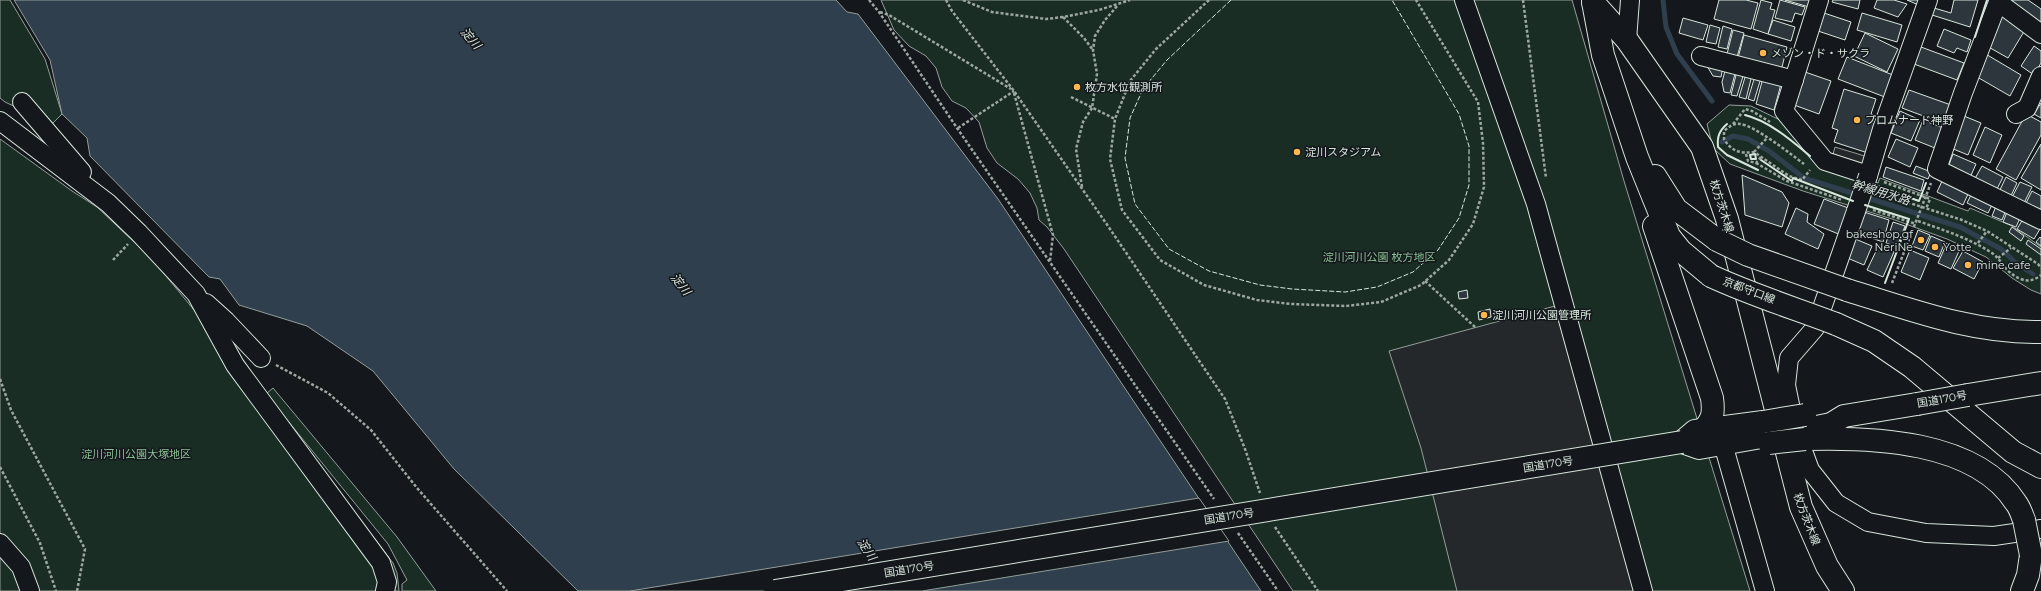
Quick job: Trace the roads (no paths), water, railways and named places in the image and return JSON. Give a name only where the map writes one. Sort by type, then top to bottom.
[{"type":"main road","name":"枚方茨木線","points":[[1593,1],[1627,40],[1702,147],[1727,219],[1801,507],[1827,566],[1843,591]]},
{"type":"main road","name":"京都守口線","points":[[1593,1],[1603,54],[1637,156],[1669,236],[1681,252],[1711,276],[1741,290],[1774,300],[1836,324],[1874,341],[1912,367],[2013,452],[2041,467]]},
{"type":"main road","points":[[1593,1],[1656,179],[1676,209],[1717,240],[1748,255],[1847,290],[1957,324],[2020,333],[2041,332]]},
{"type":"main road","points":[[1637,156],[1654,226],[1712,398],[1714,414],[1711,421],[1695,437]]},
{"type":"main road","name":"国道170号","points":[[1695,437],[1723,444],[1806,428],[1826,412],[1844,416],[2041,383]]},
{"type":"main road","points":[[1806,428],[1942,453],[1973,465],[1992,477],[2017,503],[2032,524],[2031,555],[2028,575],[2022,591]]},
{"type":"main road","name":"国道170号","points":[[775,591],[1695,437],[1764,435]]},
{"type":"street","points":[[1464,0],[1536,204],[1643,591]]},
{"type":"street","points":[[1627,40],[1630,0]]},
{"type":"street","points":[[1819,0],[1784,111],[1825,161],[1868,176]]},
{"type":"street","points":[[1928,0],[1882,129],[1868,176],[1815,328],[1790,358],[1786,385],[1795,429],[1810,470],[1836,503],[1868,522],[1926,533],[1994,536],[2032,524]]},
{"type":"street","points":[[2041,34],[1998,1],[1963,93],[1937,169],[2041,220]]},
{"type":"street","points":[[1701,56],[1794,80]]},
{"type":"street","points":[[2016,114],[2027,108],[2041,76]]},
{"type":"street","points":[[22,102],[108,203],[139,233],[196,294],[226,321],[261,358]]},
{"type":"street","points":[[0,121],[45,153],[108,203]]},
{"type":"street","points":[[196,294],[235,365],[381,563],[387,582],[385,591]]},
{"type":"street","points":[[1723,444],[1765,591]]},
{"type":"street","points":[[0,543],[21,567],[30,591]]},
{"type":"water","name":"淀川","points":[[14,0],[836,0],[847,12],[858,14],[998,199],[1261,591],[578,591],[454,469],[373,371],[307,326],[239,305],[220,279],[209,277],[90,156],[87,138],[62,114],[50,60]]},
{"type":"waterway","name":"幹線用水路","points":[[1663,0],[1666,27],[1677,54],[1712,101]]},
{"type":"waterway","name":"幹線用水路","points":[[1722,142],[1733,136],[1748,139],[1769,151],[1804,178],[1960,227],[2001,249],[2017,264],[2033,274]]},
{"type":"place","name":"メゾン・ド・サクラ","points":[[1763,53]]},
{"type":"place","name":"枚方水位観測所","points":[[1077,87]]},
{"type":"place","name":"プロムナード神野","points":[[1857,120]]},
{"type":"place","name":"淀川スタジアム","points":[[1297,152]]},
{"type":"place","name":"bakeshop.gf NeriNe","points":[[1921,240]]},
{"type":"place","name":"Yotte","points":[[1935,247]]},
{"type":"place","name":"mine cafe","points":[[1968,265]]},
{"type":"place","name":"淀川河川公園管理所","points":[[1484,315]]},
{"type":"park label","name":"淀川河川公園 枚方地区","points":[[1379,257]]},
{"type":"park label","name":"淀川河川公園大塚地区","points":[[136,454]]}]
